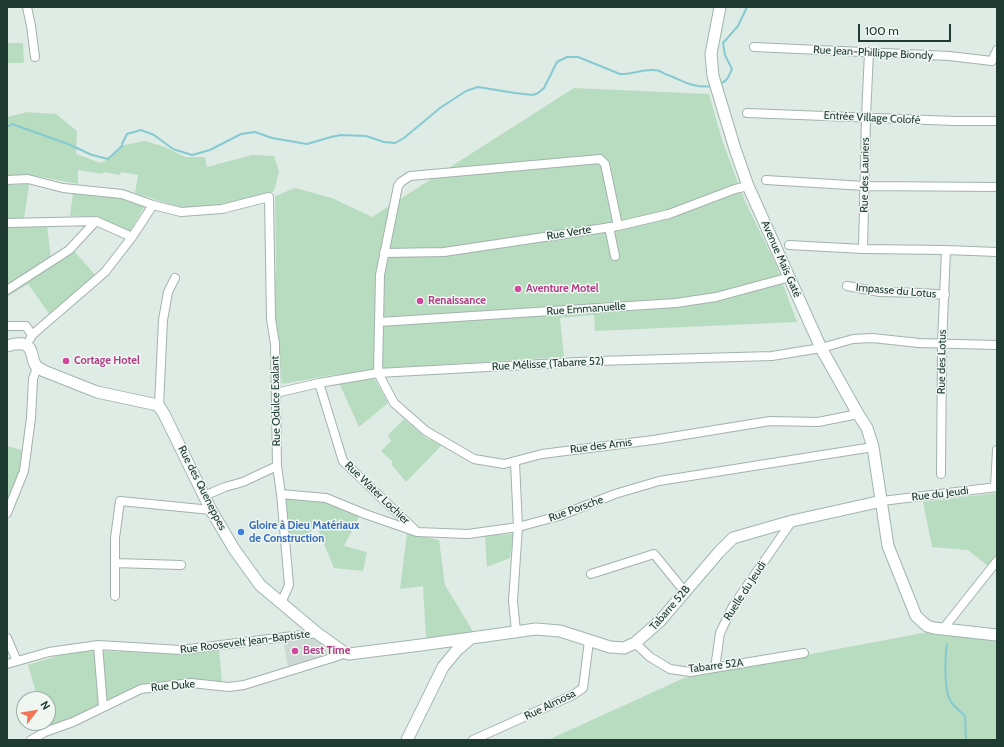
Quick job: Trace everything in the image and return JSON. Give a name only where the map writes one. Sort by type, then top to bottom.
[{"type":"street","points":[[27,7],[35,57]]},
{"type":"street","name":"Avenue Maïs Gaté","points":[[720,7],[711,54],[713,76],[735,149],[748,186],[821,348],[858,414],[868,428],[873,446],[888,546],[916,616],[927,626],[997,635]]},
{"type":"street","name":"Rue Jean-Phillippe Biondy","points":[[754,47],[949,56],[992,61],[997,50]]},
{"type":"street","name":"Rue des Lauriers","points":[[863,249],[869,52]]},
{"type":"street","name":"Entrée Village Colofé","points":[[747,113],[955,121],[997,121]]},
{"type":"street","points":[[378,373],[380,275],[398,186],[410,176],[600,159],[605,164],[614,226],[615,256]]},
{"type":"street","points":[[7,180],[28,180],[63,188],[122,194],[153,205],[132,237],[100,277],[30,340],[20,344],[7,346]]},
{"type":"street","points":[[766,180],[865,186],[997,187]]},
{"type":"street","name":"Rue Verte","points":[[384,253],[444,252],[614,226],[669,214],[735,189],[748,186]]},
{"type":"street","name":"Rue Odulce Exalant","points":[[153,205],[181,212],[222,209],[269,197],[271,319],[275,344],[277,466],[289,585],[281,603]]},
{"type":"street","points":[[7,223],[96,221],[132,237]]},
{"type":"street","points":[[7,290],[69,250],[96,221]]},
{"type":"street","points":[[789,245],[863,249],[997,252]]},
{"type":"street","name":"Rue des Lotus","points":[[941,474],[942,344],[946,250]]},
{"type":"street","points":[[7,326],[26,326],[34,364],[44,371],[97,392],[159,406],[163,320],[168,292],[175,278]]},
{"type":"street","name":"Rue Emmanuelle","points":[[379,322],[676,303],[716,297],[790,278]]},
{"type":"street","name":"Impasse du Lotus","points":[[847,286],[880,292],[945,295]]},
{"type":"street","name":"Rue Mélisse (Tabarre 52)","points":[[276,393],[319,383],[378,373],[597,361],[772,356],[821,348],[853,339],[872,338],[919,343],[997,345]]},
{"type":"street","points":[[7,513],[24,471],[33,379],[37,367]]},
{"type":"street","name":"Rue des Amis","points":[[378,373],[394,403],[426,431],[474,459],[504,464],[542,454],[653,440],[770,421],[818,422],[858,414]]},
{"type":"street","name":"Rue Water Lochier","points":[[319,383],[342,462],[417,532]]},
{"type":"street","name":"Rue des Queneppes","points":[[159,406],[211,510],[234,549],[260,585],[317,633],[345,653]]},
{"type":"street","name":"Rue Porsche","points":[[281,494],[326,498],[365,514],[417,532],[468,534],[518,527],[559,516],[615,494],[659,481],[873,446]]},
{"type":"street","points":[[996,487],[997,450]]},
{"type":"street","points":[[515,462],[518,527],[513,601],[516,631]]},
{"type":"street","points":[[204,496],[225,487],[243,482],[277,466]]},
{"type":"street","name":"Rue du Jeudi","points":[[882,501],[996,487]]},
{"type":"street","points":[[115,596],[115,538],[120,501],[211,510]]},
{"type":"street","name":"Tabarre 52B","points":[[345,653],[349,654],[536,629],[560,631],[610,647],[624,648],[635,643],[660,621],[719,552],[733,538],[746,533],[792,521],[882,501]]},
{"type":"street","name":"Ruelle du Jeudi","points":[[715,668],[720,633],[733,606],[792,521]]},
{"type":"street","points":[[591,574],[654,554],[685,592]]},
{"type":"street","points":[[943,629],[997,561]]},
{"type":"street","points":[[115,563],[181,565]]},
{"type":"street","points":[[299,635],[302,627],[300,618]]},
{"type":"street","name":"Rue Roosevelt Jean-Baptiste","points":[[7,664],[49,652],[98,645],[181,650],[317,633]]},
{"type":"street","points":[[7,638],[17,661]]},
{"type":"street","points":[[407,740],[443,667],[457,650],[471,638]]},
{"type":"street","name":"Rue Almosa","points":[[473,740],[573,696],[583,688],[589,641]]},
{"type":"street","name":"Tabarre 52A","points":[[635,643],[650,657],[670,669],[690,672],[804,653]]},
{"type":"street","points":[[98,645],[103,707]]},
{"type":"street","name":"Rue Duke","points":[[31,740],[45,732],[73,722],[141,690],[191,683],[228,687],[244,685],[345,653]]},
{"type":"shaded area","points":[[319,637],[329,645],[328,655],[288,666],[283,641]]},
{"type":"green space","points":[[7,43],[23,43],[24,63],[7,63]]},
{"type":"green space","points":[[574,88],[709,94],[722,140],[745,201],[776,265],[797,322],[595,331],[594,315],[560,318],[564,357],[438,365],[332,375],[282,384],[274,311],[276,264],[275,196],[295,188],[332,198],[372,217]]},
{"type":"green space","points":[[27,112],[56,114],[77,131],[76,154],[101,163],[112,157],[124,145],[145,141],[165,147],[185,157],[205,157],[207,167],[252,155],[274,156],[279,172],[274,191],[229,205],[182,208],[135,193],[138,175],[121,172],[120,175],[78,170],[78,184],[36,176],[7,178],[7,117]]},
{"type":"green space","points":[[29,184],[24,219],[7,218],[7,185]]},
{"type":"green space","points":[[73,193],[114,196],[146,204],[128,234],[94,218],[87,216],[70,216]]},
{"type":"green space","points":[[47,225],[52,267],[73,250],[97,277],[77,291],[50,315],[28,284],[7,297],[7,226]]},
{"type":"green space","points":[[374,378],[388,403],[359,427],[339,383]]},
{"type":"green space","points":[[404,419],[426,438],[442,445],[406,482],[391,464],[393,462],[381,451],[391,441],[388,435]]},
{"type":"green space","points":[[7,446],[22,450],[21,469],[7,502]]},
{"type":"green space","points":[[997,493],[997,555],[988,566],[968,550],[932,547],[923,502]]},
{"type":"green space","points":[[285,497],[325,501],[360,515],[344,546],[367,552],[363,571],[334,568],[317,527],[300,540],[288,544]]},
{"type":"green space","points":[[407,533],[439,540],[445,585],[474,633],[426,638],[423,586],[400,589]]},
{"type":"green space","points":[[513,534],[510,558],[487,567],[485,536]]},
{"type":"green space","points":[[928,632],[997,639],[997,740],[548,740],[684,678]]},
{"type":"green space","points":[[219,650],[222,681],[191,681],[140,686],[105,702],[103,651],[182,654]]},
{"type":"green space","points":[[95,651],[100,705],[56,725],[56,691],[36,691],[28,665],[67,653]]},
{"type":"waterway","points":[[719,84],[726,80],[732,69],[725,55],[723,43],[738,26],[747,7]]},
{"type":"waterway","points":[[7,127],[12,124],[68,144],[92,155],[108,159],[122,146],[127,134],[141,130],[154,135],[173,149],[192,155],[210,150],[241,134],[255,132],[272,138],[307,144],[341,135],[366,136],[384,142],[395,143],[404,138],[440,108],[466,91],[478,87],[533,95],[538,93],[544,88],[557,62],[567,57],[578,57],[620,74],[655,70],[693,85],[706,87],[713,86]]},
{"type":"waterway","points":[[947,644],[945,665],[948,695],[951,702],[965,716],[966,740]]},
{"type":"place","name":"Aventure Motel","points":[[518,289]]},
{"type":"place","name":"Renaissance","points":[[420,301]]},
{"type":"place","name":"Cortage Hotel","points":[[66,361]]},
{"type":"place","name":"Gloire à Dieu Matériaux de Construction","points":[[241,532]]},
{"type":"place","name":"Best Time","points":[[295,651]]}]
